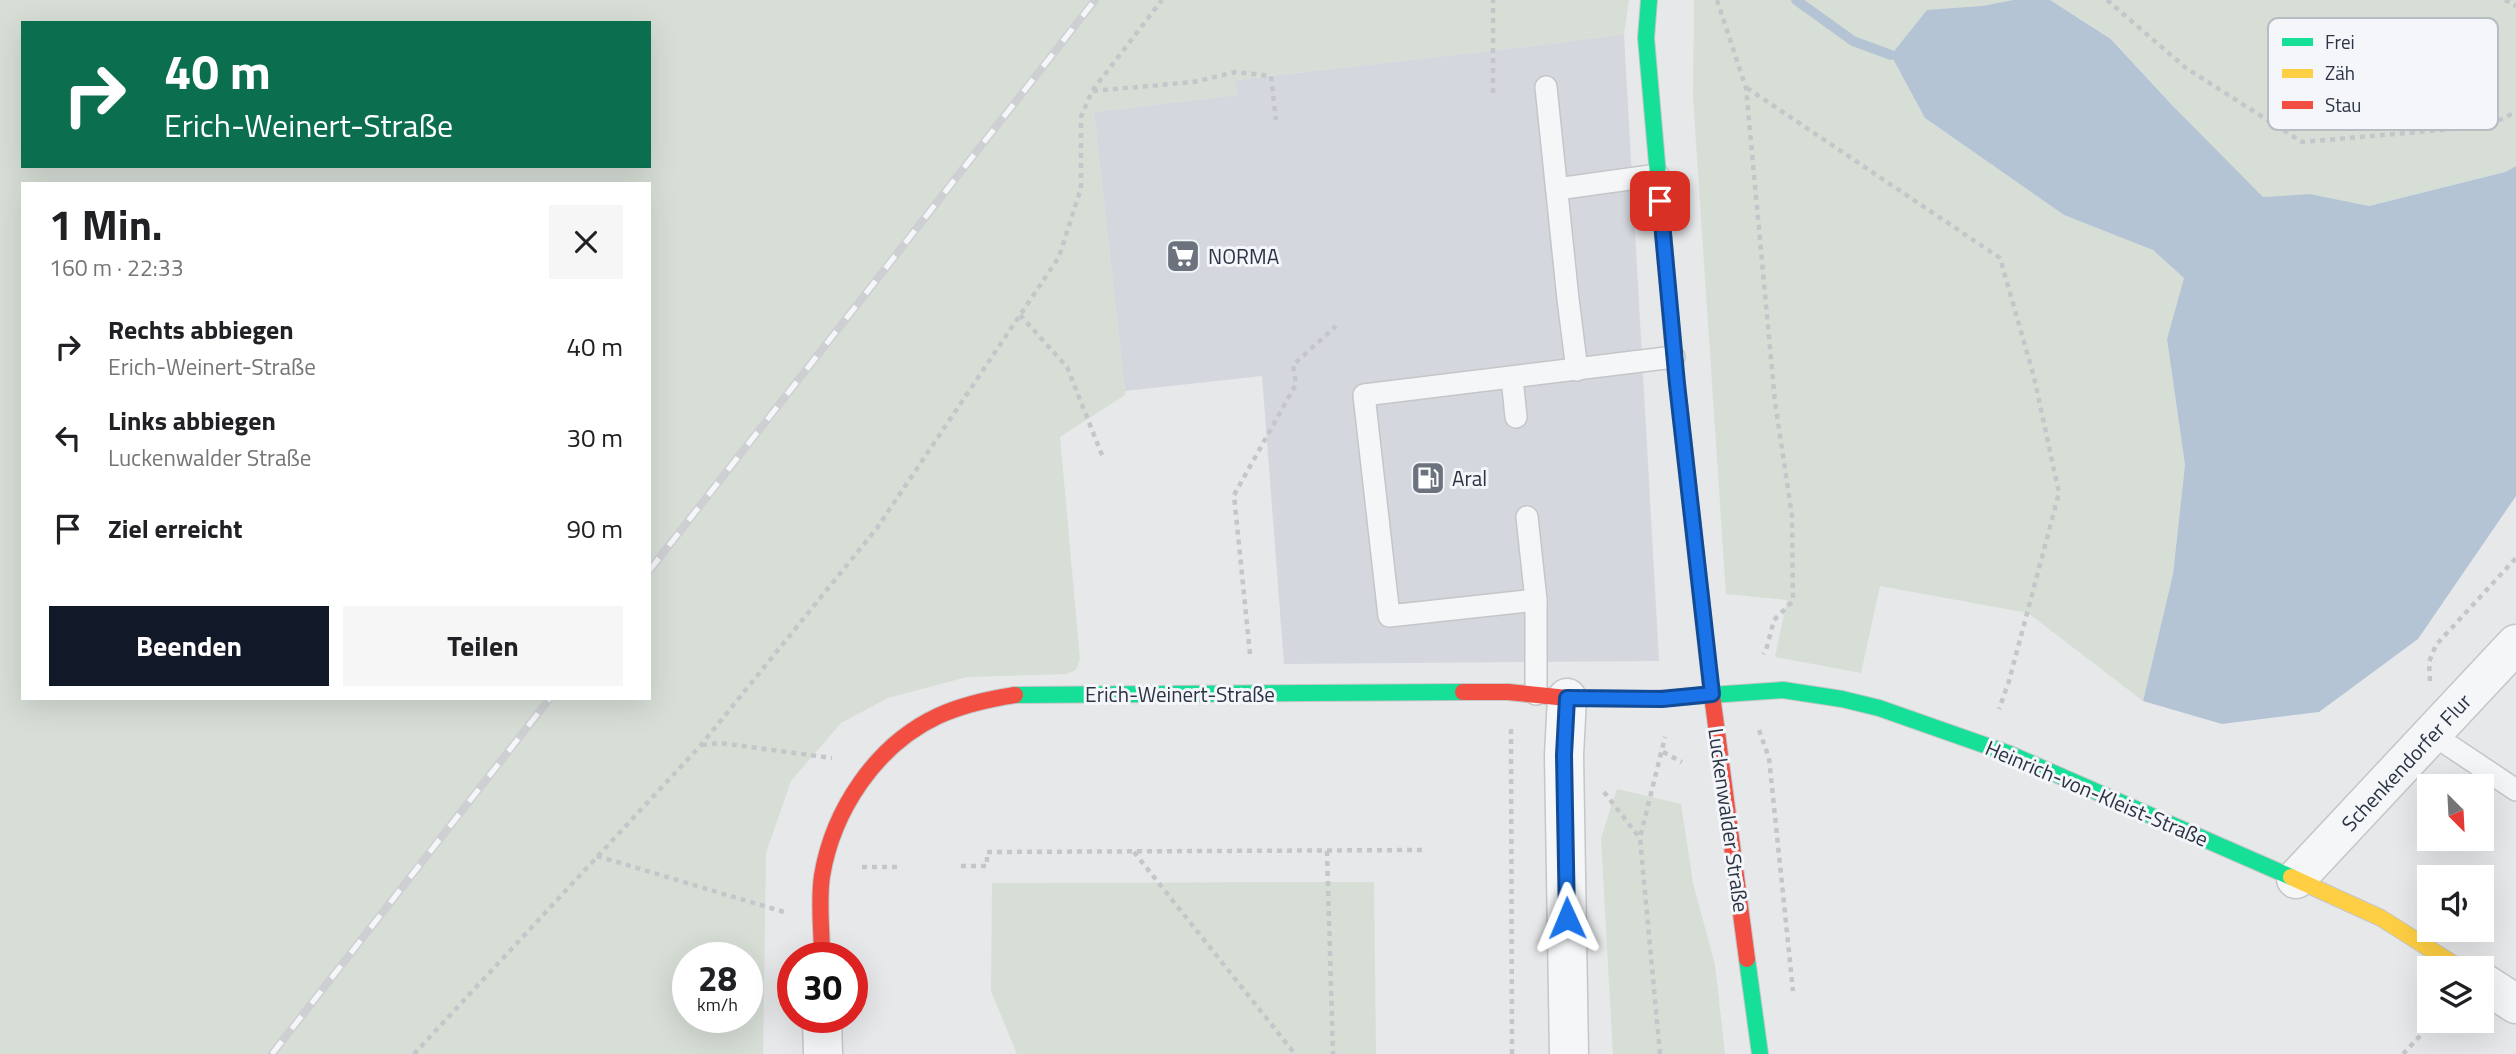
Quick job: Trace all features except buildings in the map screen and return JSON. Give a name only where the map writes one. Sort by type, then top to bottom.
[{"type":"street","name":"Luckenwalder Straße","points":[[1649,0],[1646,38],[1674,357],[1712,694],[1760,1054]]},
{"type":"street","name":"Schenkendorfer Flur","points":[[2296,879],[2516,644]]},
{"type":"street","name":"Heinrich-von-Kleist-Straße","points":[[1712,694],[1783,690],[1808,693],[1879,708],[1926,723],[2010,754],[2296,879],[2381,918],[2441,956]]},
{"type":"street","name":"Erich-Weinert-Straße","points":[[822,942],[822,878],[830,848],[855,789],[872,764],[892,743],[915,727],[940,714],[991,698],[1018,694],[1508,692],[1662,699],[1712,694]]},
{"type":"street","points":[[1551,696],[1564,755],[1569,1054]]},
{"type":"street","points":[[2494,990],[2516,1004]]},
{"type":"street","points":[[822,1033],[822,1054]]},
{"type":"lane","points":[[1546,86],[1577,370]]},
{"type":"lane","points":[[1557,189],[1658,175]]},
{"type":"lane","points":[[1536,600],[1389,616],[1364,394],[1674,357]]},
{"type":"lane","points":[[1512,378],[1516,417]]},
{"type":"lane","points":[[1527,517],[1536,600],[1551,696]]},
{"type":"lane","points":[[2439,726],[2516,790]]},
{"type":"path","points":[[414,1054],[701,745],[877,528],[1059,257],[1081,188],[1081,117],[1092,91],[1162,0]]},
{"type":"path","points":[[1493,0],[1493,93]]},
{"type":"path","points":[[1717,0],[1746,88],[1775,402],[1792,516],[1793,601],[1774,620],[1766,650],[1758,659]]},
{"type":"path","points":[[2107,0],[2186,68],[2268,120]]},
{"type":"path","points":[[2505,0],[2516,6]]},
{"type":"path","points":[[1092,91],[1193,82],[1236,72],[1271,76],[1276,120]]},
{"type":"path","points":[[1746,88],[2000,258],[2034,377],[2059,493],[2009,681]]},
{"type":"path","points":[[2498,120],[2516,111]]},
{"type":"path","points":[[2283,130],[2302,142],[2441,130]]},
{"type":"path","points":[[1020,316],[1067,367],[1104,460]]},
{"type":"path","points":[[1252,693],[1234,495],[1296,384],[1293,365],[1336,326]]},
{"type":"path","points":[[2439,726],[2430,680],[2431,653],[2516,558]]},
{"type":"path","points":[[1511,727],[1512,1054]]},
{"type":"path","points":[[1758,729],[1765,741],[1769,758],[1794,995]]},
{"type":"path","points":[[1660,1054],[1640,838],[1665,740]]},
{"type":"path","points":[[701,745],[720,743],[872,764]]},
{"type":"path","points":[[961,866],[987,866],[987,852],[1424,850]]},
{"type":"path","points":[[1326,851],[1333,1054]]},
{"type":"path","points":[[1134,852],[1295,1054]]},
{"type":"path","points":[[597,856],[822,924]]},
{"type":"path","points":[[859,867],[900,867]]},
{"type":"path","points":[[2403,1054],[2423,1033]]},
{"type":"shaded area","points":[[0,0],[1629,0],[1624,34],[1236,80],[1237,95],[1094,112],[1125,395],[1060,437],[1080,659],[1076,670],[1066,674],[967,677],[888,698],[841,723],[791,781],[766,853],[763,1054],[0,1054]]},
{"type":"shaded area","points":[[1694,0],[2013,0],[1982,6],[1925,118],[2064,215],[2153,250],[2184,278],[2167,339],[2185,465],[2173,574],[2143,701],[2028,613],[1880,586],[1861,673],[1775,657],[1787,600],[1726,594],[1693,97]]},
{"type":"shaded area","points":[[2050,0],[2516,0],[2516,166],[2505,172],[2369,206],[2310,194],[2263,197],[2171,104],[2112,39]]},
{"type":"shaded area","points":[[1624,34],[1659,661],[1284,664],[1262,376],[1125,391],[1094,112],[1237,95],[1235,80]]},
{"type":"shaded area","points":[[1617,789],[1681,804],[1693,883],[1715,965],[1725,1054],[1613,1054],[1601,838]]},
{"type":"shaded area","points":[[1374,882],[1376,1054],[1017,1054],[991,991],[992,883]]},
{"type":"water","points":[[2013,0],[2050,0],[2111,39],[2263,197],[2310,194],[2369,206],[2505,172],[2516,166],[2516,496],[2418,639],[2319,712],[2222,724],[2143,701],[2173,574],[2185,465],[2167,339],[2184,278],[2153,250],[2064,215],[1925,118],[1891,55],[1927,10],[1982,6]]},
{"type":"waterway","points":[[1796,0],[1853,41],[1891,55]]},
{"type":"railway","points":[[651,568],[1095,0]]},
{"type":"railway","points":[[272,1054],[548,700]]},
{"type":"traffic: fast","points":[[1649,0],[1646,38],[1674,357],[1710,680]]},
{"type":"traffic: fast","points":[[1652,699],[1783,690],[1879,708],[2010,754],[2291,877]]},
{"type":"traffic: fast","points":[[1015,695],[1463,692]]},
{"type":"traffic: fast","points":[[1747,959],[1760,1054]]},
{"type":"traffic: slow","points":[[2291,877],[2381,918],[2441,956]]},
{"type":"traffic: jam","points":[[1710,680],[1747,959]]},
{"type":"traffic: jam","points":[[1463,692],[1508,692],[1567,698],[1652,699]]},
{"type":"traffic: jam","points":[[821,942],[821,886],[828,851],[836,827],[861,782],[895,744],[916,728],[956,709],[1015,695]]},
{"type":"place","name":"NORMA","points":[[1183,256]]},
{"type":"place","name":"Aral","points":[[1428,478]]},
{"type":"route","points":[[1567,918],[1564,755],[1567,698],[1662,699],[1712,694],[1677,384],[1660,201]]}]
